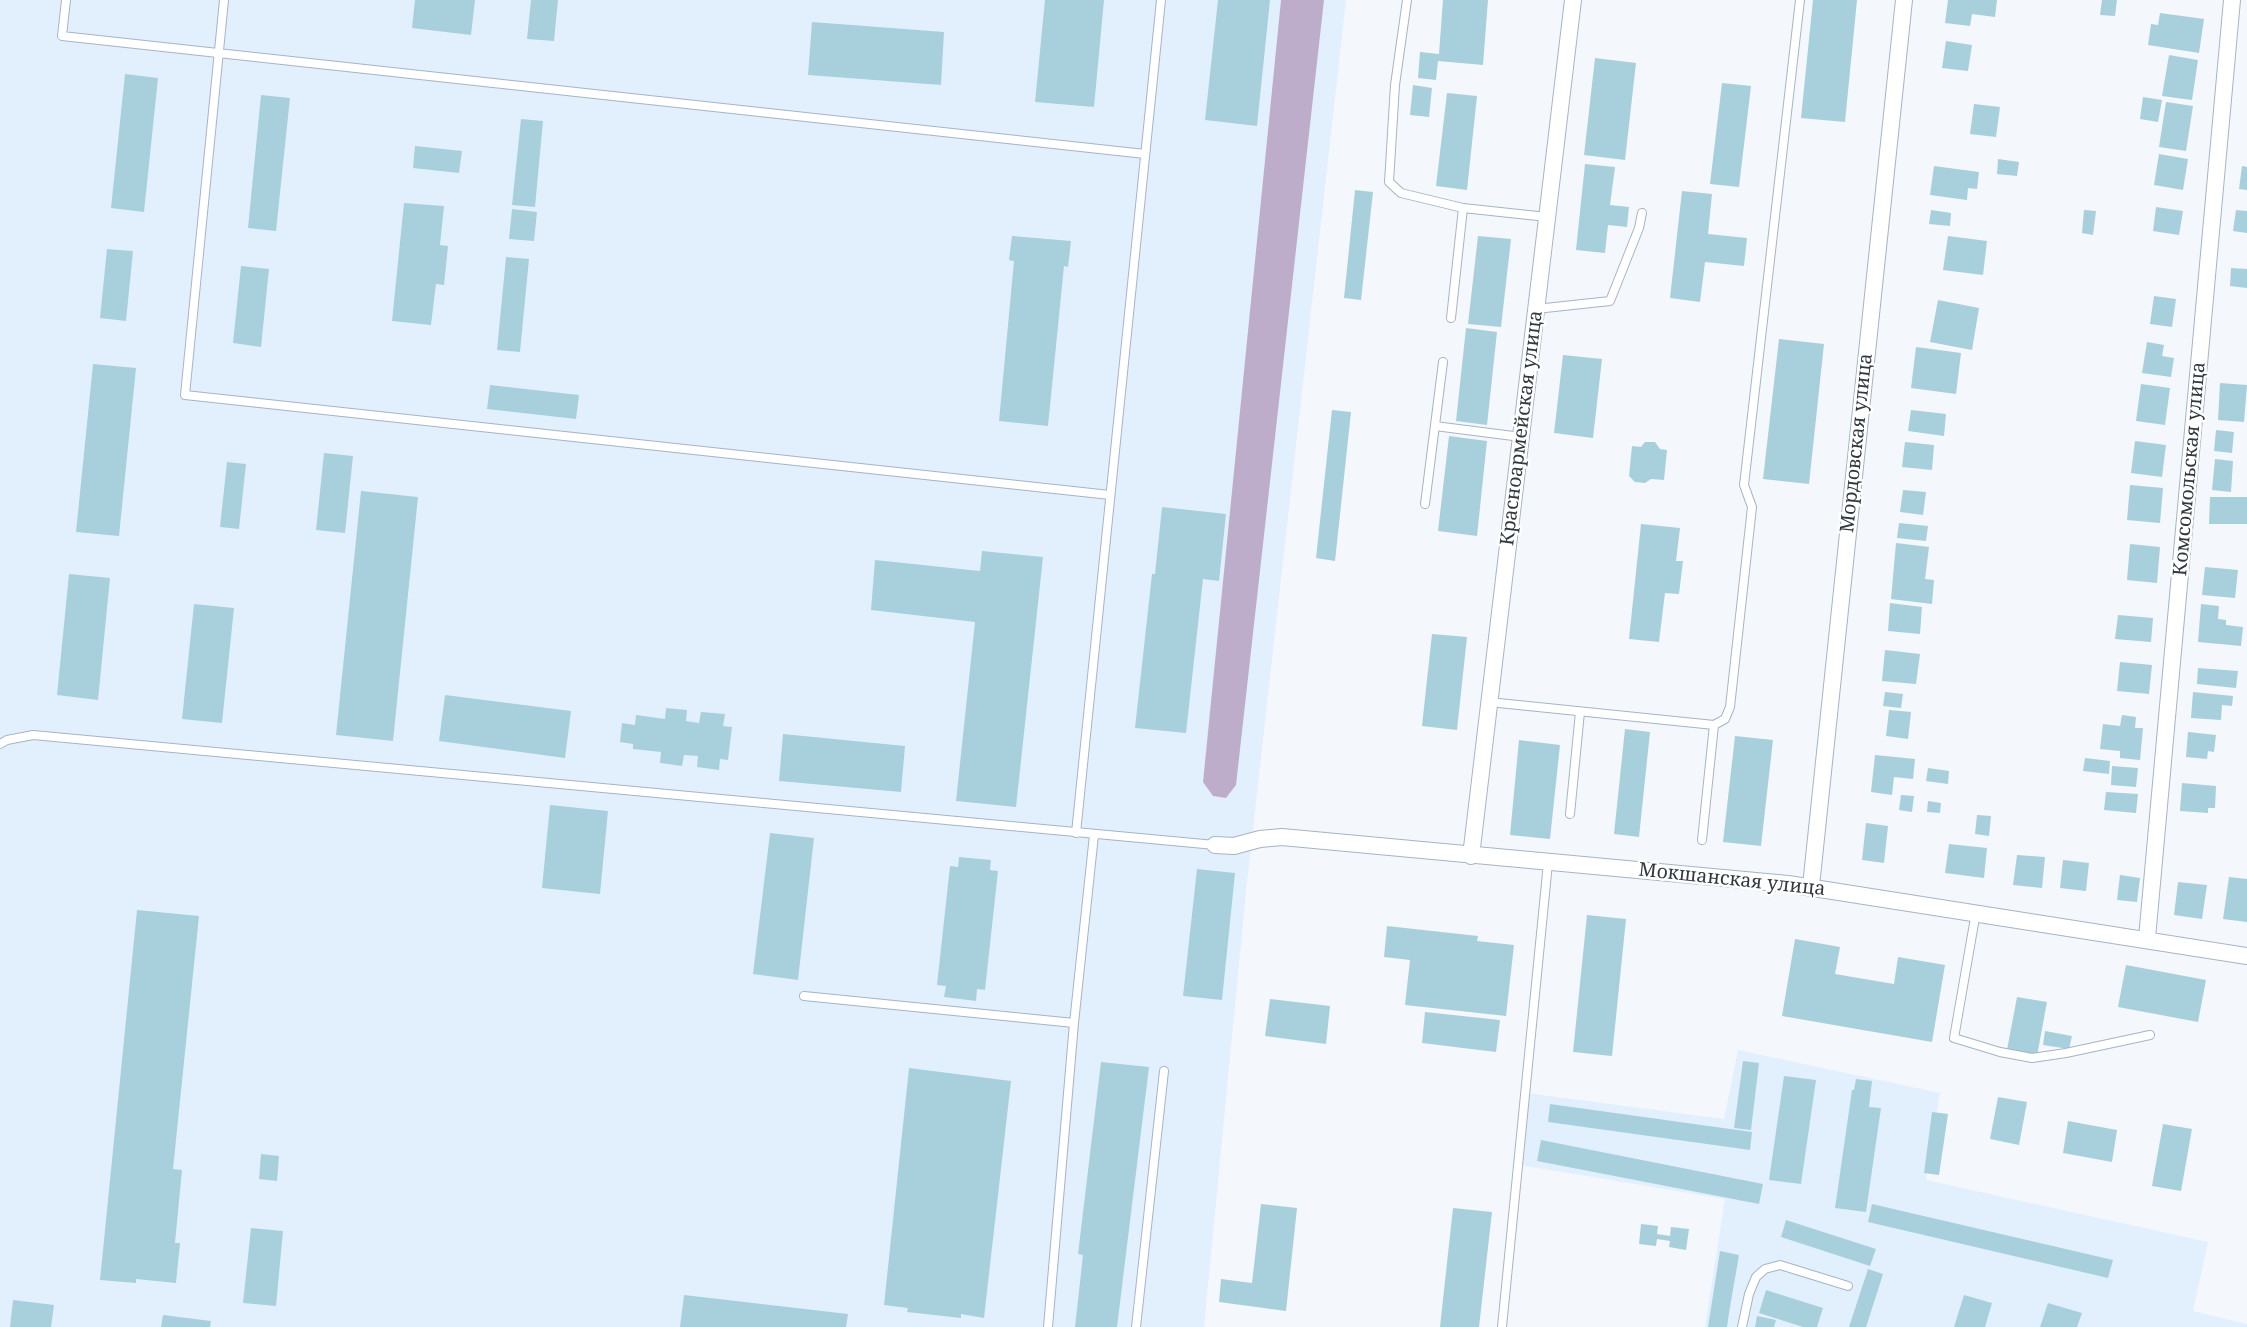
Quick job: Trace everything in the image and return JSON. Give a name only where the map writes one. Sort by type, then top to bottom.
[{"type":"street","name":"Красноармейская улица","points":[[1471,856],[1573,0]]},
{"type":"street","name":"Мордовская улица","points":[[1811,886],[1904,0]]},
{"type":"street","name":"Комсомольская улица","points":[[2147,938],[2232,0]]},
{"type":"street","name":"Мокшанская улица","points":[[1215,845],[1234,846],[1282,837],[1811,886],[2247,956]]},
{"type":"lane","points":[[66,0],[62,36],[1145,154]]},
{"type":"lane","points":[[224,0],[185,395],[1110,495]]},
{"type":"lane","points":[[1076,833],[1161,0]]},
{"type":"lane","points":[[1406,0],[1395,85],[1389,182],[1401,193],[1462,208],[1547,216]]},
{"type":"lane","points":[[1489,702],[1714,725],[1725,719],[1730,708],[1752,507],[1744,485],[1800,0]]},
{"type":"lane","points":[[1451,318],[1462,208]]},
{"type":"lane","points":[[1536,309],[1610,301],[1635,240],[1642,212]]},
{"type":"lane","points":[[1425,504],[1443,362]]},
{"type":"lane","points":[[1435,426],[1521,437]]},
{"type":"lane","points":[[1570,814],[1580,712]]},
{"type":"lane","points":[[1702,840],[1714,725]]},
{"type":"lane","points":[[0,744],[7,740],[33,736],[1215,845]]},
{"type":"lane","points":[[1048,1327],[1074,1023],[1094,835]]},
{"type":"lane","points":[[1502,1327],[1548,863]]},
{"type":"lane","points":[[1976,912],[1954,1038],[2000,1052],[2032,1058],[2066,1054],[2150,1035]]},
{"type":"lane","points":[[804,996],[1074,1023]]},
{"type":"lane","points":[[1136,1327],[1164,1070]]},
{"type":"lane","points":[[1742,1327],[1749,1294],[1756,1277],[1765,1269],[1780,1265],[1848,1286]]},
{"type":"shaded area","points":[[0,0],[1346,0],[1246,891],[1204,1327],[0,1327]]},
{"type":"shaded area","points":[[1281,0],[1324,0],[1236,785],[1226,798],[1213,796],[1203,782]]},
{"type":"shaded area","points":[[1738,1050],[1940,1093],[1926,1180],[2208,1242],[2193,1311],[2247,1324],[2247,1327],[1705,1327],[1725,1199],[1520,1165],[1526,1093],[1724,1119]]},
{"type":"building","points":[[415,0],[475,0],[471,35],[412,28]]},
{"type":"building","points":[[531,0],[558,0],[554,41],[527,39]]},
{"type":"building","points":[[1045,0],[1104,0],[1094,107],[1035,102]]},
{"type":"building","points":[[1218,0],[1270,0],[1257,126],[1205,120]]},
{"type":"building","points":[[1443,0],[1488,0],[1483,65],[1438,61],[1436,80],[1418,78],[1420,52],[1439,54]]},
{"type":"building","points":[[1813,0],[1857,0],[1845,122],[1801,118]]},
{"type":"building","points":[[1948,0],[1997,0],[1995,17],[1972,14],[1970,26],[1945,23]]},
{"type":"building","points":[[2102,0],[2117,0],[2115,16],[2100,15]]},
{"type":"building","points":[[2160,13],[2204,19],[2199,53],[2148,45],[2151,24],[2158,25]]},
{"type":"building","points":[[812,22],[944,32],[941,85],[808,75]]},
{"type":"building","points":[[1946,41],[1972,45],[1968,71],[1942,68]]},
{"type":"building","points":[[2169,55],[2198,60],[2192,100],[2162,96]]},
{"type":"building","points":[[1595,58],[1636,63],[1625,160],[1584,155]]},
{"type":"building","points":[[125,74],[158,78],[144,212],[111,208]]},
{"type":"building","points":[[1722,83],[1751,86],[1739,187],[1710,184]]},
{"type":"building","points":[[1413,85],[1432,88],[1429,117],[1410,115]]},
{"type":"building","points":[[1447,93],[1477,96],[1467,190],[1436,186]]},
{"type":"building","points":[[261,95],[290,98],[276,231],[248,228]]},
{"type":"building","points":[[2143,97],[2162,100],[2158,122],[2140,119]]},
{"type":"building","points":[[2166,102],[2193,106],[2186,151],[2159,147]]},
{"type":"building","points":[[1974,104],[2000,107],[1996,137],[1970,134]]},
{"type":"building","points":[[521,119],[543,121],[535,207],[512,205]]},
{"type":"building","points":[[415,146],[462,151],[459,173],[413,168]]},
{"type":"building","points":[[2159,154],[2188,159],[2183,190],[2154,185]]},
{"type":"building","points":[[1998,159],[2019,162],[2017,176],[1997,174]]},
{"type":"building","points":[[1585,164],[1615,167],[1610,205],[1629,207],[1627,227],[1608,225],[1605,253],[1576,250]]},
{"type":"building","points":[[1934,166],[1979,172],[1977,189],[1968,188],[1967,200],[1930,195]]},
{"type":"building","points":[[2242,166],[2247,167],[2247,190],[2239,189]]},
{"type":"building","points":[[1355,190],[1373,192],[1361,300],[1344,298]]},
{"type":"building","points":[[1682,191],[1712,194],[1708,234],[1747,238],[1744,266],[1705,262],[1700,302],[1670,298]]},
{"type":"building","points":[[404,203],[444,206],[440,245],[448,246],[444,285],[436,284],[431,325],[392,321]]},
{"type":"building","points":[[2156,207],[2183,211],[2179,235],[2153,231]]},
{"type":"building","points":[[512,209],[537,212],[534,241],[509,239]]},
{"type":"building","points":[[1931,210],[1951,213],[1950,226],[1929,224]]},
{"type":"building","points":[[2084,210],[2096,211],[2093,235],[2082,233]]},
{"type":"building","points":[[2236,210],[2247,211],[2247,233],[2233,231]]},
{"type":"building","points":[[1012,236],[1071,241],[1068,267],[1064,266],[1048,426],[999,421],[1014,261],[1009,260]]},
{"type":"building","points":[[1478,236],[1511,239],[1501,327],[1468,324]]},
{"type":"building","points":[[1948,236],[1987,241],[1983,275],[1943,270]]},
{"type":"building","points":[[107,249],[133,251],[126,321],[100,318]]},
{"type":"building","points":[[506,257],[529,259],[520,352],[497,350]]},
{"type":"building","points":[[241,266],[269,269],[261,347],[233,343]]},
{"type":"building","points":[[2231,268],[2247,269],[2247,288],[2230,286]]},
{"type":"building","points":[[2154,296],[2176,299],[2172,327],[2150,324]]},
{"type":"building","points":[[1938,300],[1979,308],[1972,350],[1930,342]]},
{"type":"building","points":[[1466,328],[1497,332],[1487,425],[1456,421]]},
{"type":"building","points":[[1779,339],[1824,344],[1809,484],[1763,479]]},
{"type":"building","points":[[2147,342],[2164,345],[2162,356],[2174,358],[2171,377],[2142,373]]},
{"type":"building","points":[[1916,347],[1961,353],[1956,394],[1911,388]]},
{"type":"building","points":[[1563,355],[1602,359],[1593,438],[1554,433]]},
{"type":"building","points":[[93,364],[136,368],[119,536],[76,532]]},
{"type":"building","points":[[2220,383],[2247,385],[2244,422],[2218,420]]},
{"type":"building","points":[[2141,384],[2170,388],[2165,425],[2136,421]]},
{"type":"building","points":[[490,385],[579,395],[576,419],[487,409]]},
{"type":"building","points":[[1332,410],[1351,412],[1335,561],[1316,558]]},
{"type":"building","points":[[1911,410],[1946,414],[1944,436],[1908,431]]},
{"type":"building","points":[[2216,430],[2234,432],[2232,453],[2214,451]]},
{"type":"building","points":[[1449,436],[1487,441],[1477,536],[1438,531]]},
{"type":"building","points":[[2135,441],[2166,445],[2162,477],[2131,473]]},
{"type":"building","points":[[1645,442],[1655,442],[1660,449],[1667,450],[1664,480],[1635,482],[1629,476],[1632,446],[1641,447]]},
{"type":"building","points":[[1905,442],[1934,445],[1932,470],[1902,467]]},
{"type":"building","points":[[324,453],[353,456],[345,533],[316,530]]},
{"type":"building","points":[[2215,459],[2233,461],[2231,492],[2212,490]]},
{"type":"building","points":[[227,462],[246,464],[239,529],[220,527]]},
{"type":"building","points":[[2130,485],[2163,488],[2160,523],[2127,520]]},
{"type":"building","points":[[1903,490],[1926,492],[1923,515],[1900,512]]},
{"type":"building","points":[[361,491],[418,497],[393,741],[336,735]]},
{"type":"building","points":[[2210,497],[2247,497],[2247,524],[2209,524]]},
{"type":"building","points":[[1162,507],[1226,514],[1219,581],[1203,579],[1186,733],[1135,728]]},
{"type":"building","points":[[1899,523],[1928,526],[1926,541],[1897,538]]},
{"type":"building","points":[[1641,524],[1680,528],[1676,561],[1683,561],[1679,594],[1665,593],[1659,642],[1629,639]]},
{"type":"building","points":[[1896,543],[1929,547],[1925,579],[1934,580],[1932,604],[1891,599]]},
{"type":"building","points":[[2130,544],[2160,547],[2157,583],[2127,580]]},
{"type":"building","points":[[982,551],[1043,557],[1016,807],[956,801],[975,622],[871,610],[875,560],[980,571]]},
{"type":"building","points":[[2205,567],[2238,570],[2235,598],[2202,595]]},
{"type":"building","points":[[69,574],[110,578],[98,700],[57,695]]},
{"type":"building","points":[[1890,603],[1922,607],[1920,634],[1888,631]]},
{"type":"building","points":[[194,604],[234,608],[222,723],[182,719]]},
{"type":"building","points":[[2201,604],[2219,606],[2218,619],[2226,620],[2226,625],[2243,627],[2241,646],[2198,642]]},
{"type":"building","points":[[2118,615],[2153,618],[2151,642],[2115,639]]},
{"type":"building","points":[[1432,634],[1467,637],[1457,730],[1422,726]]},
{"type":"building","points":[[1885,650],[1920,654],[1916,684],[1882,681]]},
{"type":"building","points":[[2120,662],[2152,665],[2149,694],[2117,691]]},
{"type":"building","points":[[2198,668],[2238,671],[2236,688],[2197,684]]},
{"type":"building","points":[[1885,692],[1903,694],[1901,708],[1883,706]]},
{"type":"building","points":[[2193,692],[2233,696],[2232,706],[2222,705],[2221,720],[2191,718]]},
{"type":"building","points":[[445,695],[571,711],[565,758],[439,741]]},
{"type":"building","points":[[666,708],[687,710],[686,721],[699,723],[701,712],[725,714],[723,726],[732,727],[728,760],[720,759],[719,770],[697,767],[698,756],[684,755],[682,766],[660,763],[661,752],[633,749],[633,744],[620,742],[622,723],[635,725],[636,715],[665,719]]},
{"type":"building","points":[[1889,710],[1911,712],[1908,739],[1886,736]]},
{"type":"building","points":[[2122,715],[2136,717],[2135,728],[2143,728],[2140,760],[2120,758],[2120,751],[2100,749],[2103,724],[2120,726]]},
{"type":"building","points":[[1625,729],[1650,732],[1639,837],[1614,834]]},
{"type":"building","points":[[2188,732],[2216,735],[2214,752],[2208,751],[2207,759],[2186,757]]},
{"type":"building","points":[[783,734],[905,746],[901,792],[779,781]]},
{"type":"building","points":[[1735,736],[1773,740],[1761,846],[1723,842]]},
{"type":"building","points":[[1519,740],[1560,745],[1550,839],[1510,835]]},
{"type":"building","points":[[1875,755],[1915,759],[1913,779],[1894,777],[1892,795],[1871,792]]},
{"type":"building","points":[[2085,758],[2110,761],[2109,774],[2083,771]]},
{"type":"building","points":[[2112,766],[2138,768],[2136,787],[2111,785]]},
{"type":"building","points":[[1928,768],[1949,771],[1948,784],[1926,781]]},
{"type":"building","points":[[2182,783],[2216,786],[2215,808],[2208,808],[2208,813],[2180,811]]},
{"type":"building","points":[[2106,792],[2138,794],[2136,813],[2104,810]]},
{"type":"building","points":[[1901,795],[1914,796],[1912,812],[1899,810]]},
{"type":"building","points":[[1928,801],[1941,803],[1940,813],[1927,812]]},
{"type":"building","points":[[550,805],[608,811],[600,894],[542,888]]},
{"type":"building","points":[[1977,815],[1991,816],[1989,836],[1975,834]]},
{"type":"building","points":[[1866,823],[1888,826],[1884,863],[1862,860]]},
{"type":"building","points":[[770,833],[814,838],[798,980],[753,974]]},
{"type":"building","points":[[1949,844],[1987,848],[1984,878],[1945,873]]},
{"type":"building","points":[[2017,855],[2045,857],[2042,888],[2013,885]]},
{"type":"building","points":[[959,857],[991,860],[990,870],[998,871],[985,990],[977,989],[976,1001],[944,997],[946,986],[937,985],[950,866],[958,867]]},
{"type":"building","points":[[2063,860],[2089,863],[2086,891],[2060,888]]},
{"type":"building","points":[[1197,869],[1235,873],[1222,1000],[1183,996]]},
{"type":"building","points":[[2120,875],[2140,878],[2137,902],[2117,900]]},
{"type":"building","points":[[2229,877],[2247,879],[2247,922],[2223,919]]},
{"type":"building","points":[[2178,882],[2207,885],[2202,919],[2174,915]]},
{"type":"building","points":[[137,910],[199,916],[173,1169],[182,1170],[175,1243],[180,1243],[176,1283],[136,1279],[136,1283],[100,1280]]},
{"type":"building","points":[[1587,915],[1626,919],[1612,1056],[1573,1052]]},
{"type":"building","points":[[1387,926],[1478,936],[1477,941],[1514,945],[1506,1016],[1405,1005],[1410,960],[1384,957]]},
{"type":"building","points":[[1795,939],[1840,947],[1835,974],[1894,984],[1898,957],[1945,965],[1932,1042],[1782,1016]]},
{"type":"building","points":[[2126,965],[2206,980],[2198,1022],[2118,1007]]},
{"type":"building","points":[[2017,997],[2047,1002],[2037,1056],[2007,1050]]},
{"type":"building","points":[[1270,999],[1330,1006],[1326,1044],[1265,1036]]},
{"type":"building","points":[[1425,1012],[1500,1020],[1496,1052],[1422,1043]]},
{"type":"building","points":[[2045,1031],[2072,1036],[2069,1049],[2043,1045]]},
{"type":"building","points":[[1743,1061],[1759,1063],[1751,1130],[1734,1128]]},
{"type":"building","points":[[1101,1062],[1149,1067],[1117,1327],[1075,1327],[1083,1255],[1078,1254]]},
{"type":"building","points":[[909,1068],[1011,1081],[984,1318],[961,1314],[961,1318],[907,1312],[908,1308],[884,1305]]},
{"type":"building","points":[[1784,1076],[1816,1080],[1801,1184],[1769,1180]]},
{"type":"building","points":[[1856,1079],[1872,1081],[1869,1107],[1881,1108],[1866,1212],[1835,1208],[1852,1090]]},
{"type":"building","points":[[1998,1097],[2027,1102],[2019,1145],[1990,1139]]},
{"type":"building","points":[[1550,1104],[1752,1132],[1750,1150],[1548,1122]]},
{"type":"building","points":[[1932,1112],[1948,1114],[1939,1175],[1924,1173]]},
{"type":"building","points":[[2068,1121],[2117,1130],[2112,1162],[2063,1153]]},
{"type":"building","points":[[2163,1124],[2192,1129],[2181,1191],[2152,1186]]},
{"type":"building","points":[[1541,1140],[1763,1184],[1759,1204],[1537,1161]]},
{"type":"building","points":[[261,1154],[279,1156],[277,1181],[259,1179]]},
{"type":"building","points":[[1261,1204],[1297,1208],[1286,1311],[1219,1302],[1221,1279],[1252,1283]]},
{"type":"building","points":[[1872,1204],[2113,1260],[2108,1278],[1868,1222]]},
{"type":"building","points":[[1453,1208],[1492,1212],[1479,1327],[1440,1327]]},
{"type":"building","points":[[1786,1220],[1876,1249],[1870,1266],[1781,1237]]},
{"type":"building","points":[[1641,1224],[1658,1226],[1657,1234],[1670,1236],[1671,1227],[1689,1229],[1686,1250],[1669,1247],[1670,1241],[1657,1239],[1656,1246],[1639,1244]]},
{"type":"building","points":[[251,1228],[283,1231],[276,1306],[243,1303]]},
{"type":"building","points":[[1720,1251],[1739,1255],[1727,1327],[1708,1327]]},
{"type":"building","points":[[1868,1269],[1883,1274],[1866,1327],[1849,1327]]},
{"type":"building","points":[[1766,1290],[1823,1308],[1817,1327],[1803,1327],[1759,1313]]},
{"type":"building","points":[[684,1295],[848,1314],[846,1327],[680,1327]]},
{"type":"building","points":[[1964,1295],[1992,1303],[1985,1327],[1954,1327]]},
{"type":"building","points":[[13,1300],[54,1305],[51,1327],[10,1327]]},
{"type":"building","points":[[2048,1303],[2082,1313],[2077,1327],[2040,1327]]},
{"type":"building","points":[[163,1315],[211,1321],[210,1327],[161,1327]]},
{"type":"building","points":[[1757,1316],[1776,1320],[1774,1327],[1755,1327]]}]
